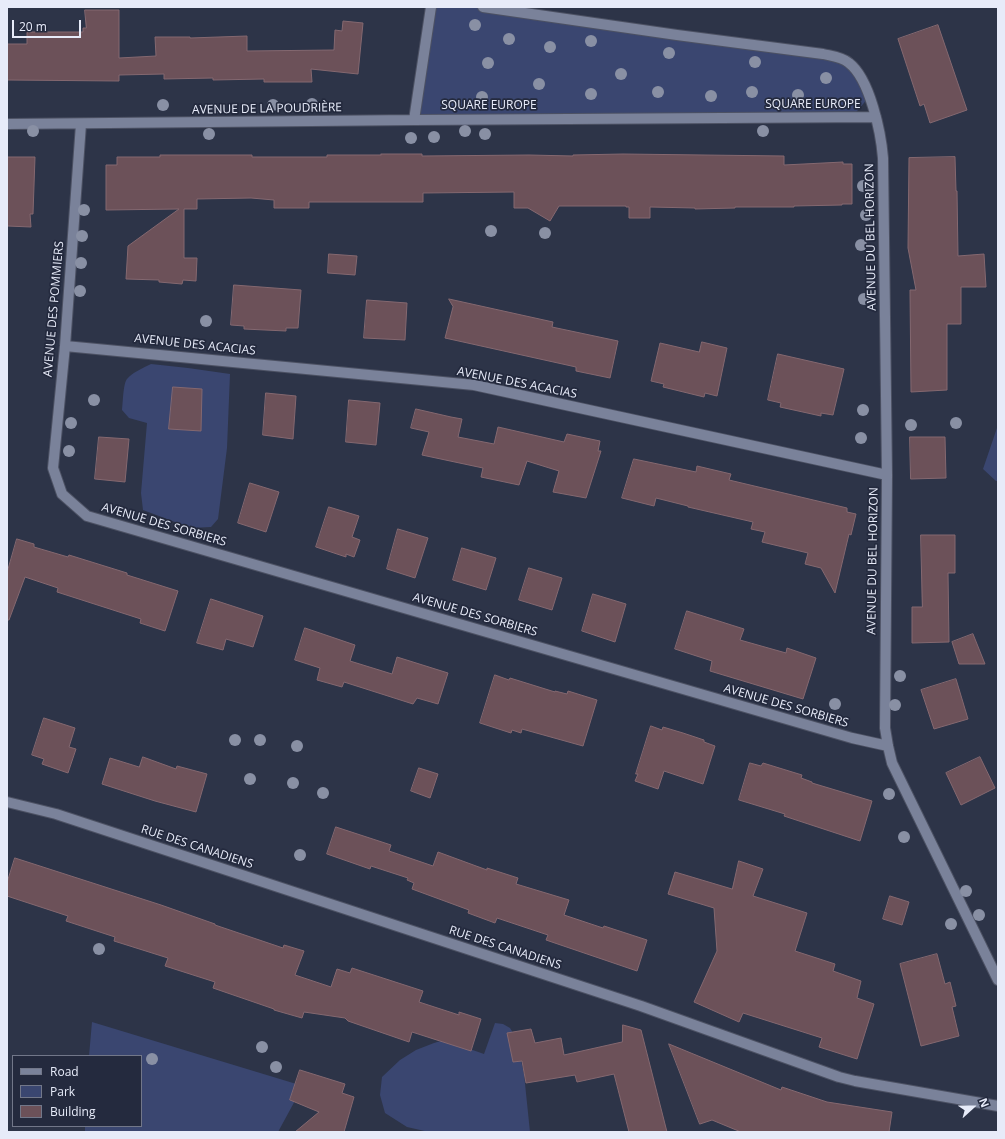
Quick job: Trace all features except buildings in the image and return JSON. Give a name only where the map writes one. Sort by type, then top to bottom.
[{"type":"street","points":[[414,120],[430,7]]},
{"type":"street","name":"SQUARE EUROPE","points":[[414,120],[876,117],[863,81],[857,71],[849,63],[836,57],[781,47],[677,35],[483,7]]},
{"type":"street","name":"AVENUE DU BEL HORIZON","points":[[876,117],[881,139],[883,158],[887,475],[885,728],[892,763],[998,980]]},
{"type":"street","name":"AVENUE DE LA POUDRIÈRE","points":[[7,124],[414,120]]},
{"type":"street","name":"AVENUE DES POMMIERS","points":[[62,494],[53,468],[65,346],[81,124]]},
{"type":"street","name":"AVENUE DES ACACIAS","points":[[65,346],[474,385],[887,475]]},
{"type":"street","name":"AVENUE DES SORBIERS","points":[[62,494],[86,516],[829,732],[888,746]]},
{"type":"street","name":"RUE DES CANADIENS","points":[[7,802],[64,817],[641,1006],[855,1081],[998,1106]]},
{"type":"green space","points":[[431,7],[485,7],[849,63],[869,97],[852,117],[414,120]]},
{"type":"green space","points":[[151,364],[230,374],[227,448],[218,519],[211,527],[191,528],[143,510],[141,493],[147,423],[129,418],[122,410],[124,389],[127,379],[135,372]]},
{"type":"green space","points":[[998,425],[998,481],[996,481],[983,469]]},
{"type":"green space","points":[[92,1022],[303,1086],[278,1132],[85,1132],[85,1127],[142,1127],[142,1055],[89,1055]]},
{"type":"green space","points":[[495,1023],[503,1024],[510,1028],[516,1038],[524,1074],[530,1132],[429,1132],[407,1127],[385,1113],[380,1095],[382,1077],[400,1060],[416,1050],[444,1040],[484,1054]]}]
